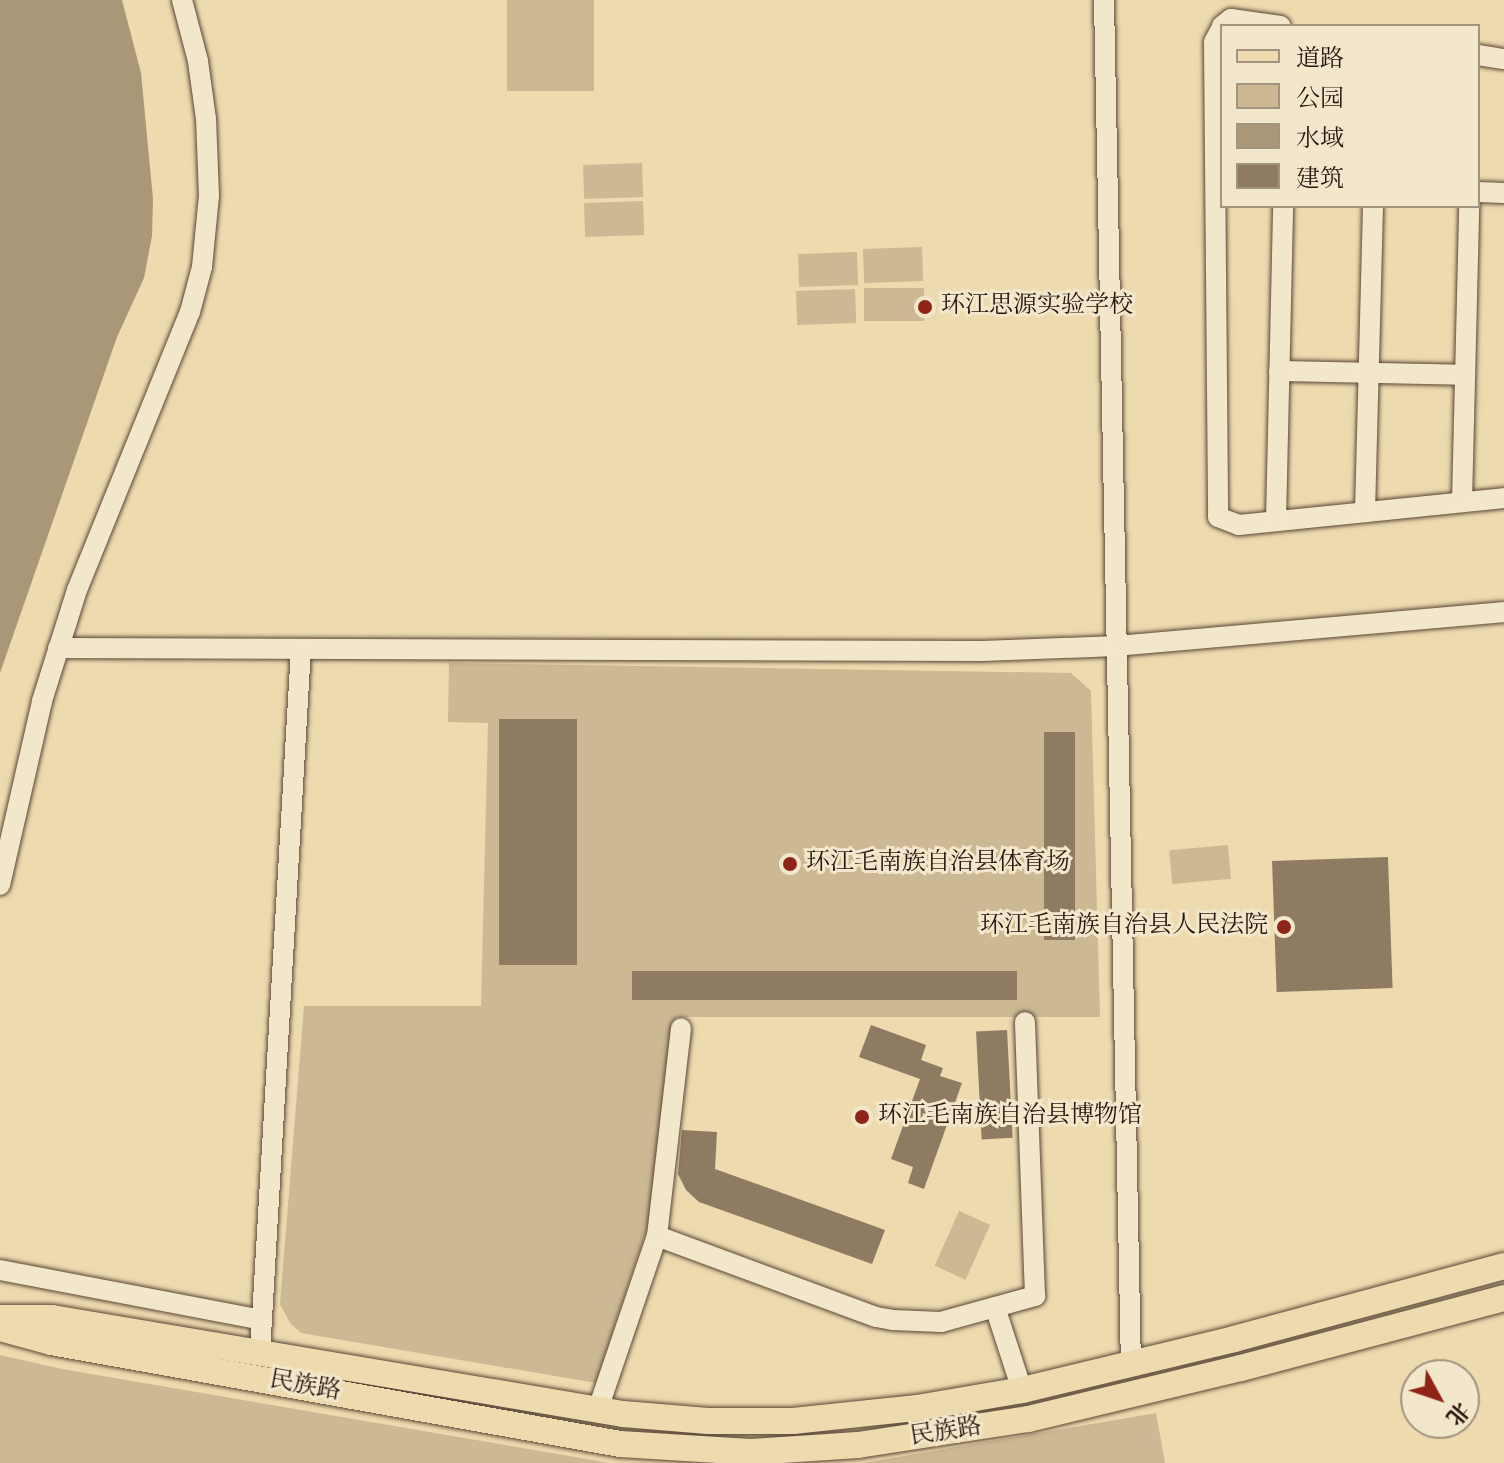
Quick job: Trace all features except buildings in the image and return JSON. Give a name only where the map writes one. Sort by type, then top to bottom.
[{"type":"main road","name":"民族路","points":[[0,1318],[52,1318],[598,1409],[694,1420],[793,1421],[917,1408],[1022,1390],[1504,1266]]},
{"type":"main road","name":"民族路","points":[[0,1328],[51,1342],[620,1444],[751,1452],[858,1445],[1028,1419],[1241,1368],[1504,1298]]},
{"type":"street","points":[[0,885],[29,751],[58,648],[99,529],[190,312],[202,267],[209,196],[206,119],[198,61],[182,0]]},
{"type":"street","points":[[1104,0],[1131,1364]]},
{"type":"street","points":[[1225,24],[1231,19],[1267,24]]},
{"type":"street","points":[[1220,30],[1214,42],[1218,180],[1218,517],[1239,525],[1504,498]]},
{"type":"street","points":[[1480,55],[1504,59]]},
{"type":"street","points":[[1480,192],[1504,193]]},
{"type":"street","points":[[1276,521],[1283,208]]},
{"type":"street","points":[[1365,512],[1373,208]]},
{"type":"street","points":[[1462,502],[1469,208]]},
{"type":"street","points":[[1279,371],[1465,375]]},
{"type":"street","points":[[58,648],[982,651],[1115,646],[1504,612]]},
{"type":"street","points":[[260,1353],[301,649]]},
{"type":"street","points":[[657,1236],[876,1317],[941,1322],[1035,1296],[1025,1022]]},
{"type":"street","points":[[598,1409],[657,1236],[681,1028]]},
{"type":"street","points":[[0,1270],[262,1320]]},
{"type":"street","points":[[995,1307],[1022,1390]]},
{"type":"green space","points":[[507,0],[594,0],[594,91],[507,91]]},
{"type":"green space","points":[[642,163],[643,197],[584,199],[583,165]]},
{"type":"green space","points":[[643,201],[644,235],[585,237],[584,203]]},
{"type":"green space","points":[[922,247],[923,281],[864,283],[863,249]]},
{"type":"green space","points":[[857,252],[858,285],[799,287],[798,254]]},
{"type":"green space","points":[[864,288],[924,288],[924,321],[864,321]]},
{"type":"green space","points":[[855,289],[856,323],[797,325],[796,291]]},
{"type":"green space","name":"环江毛南族自治县体育场","points":[[449,663],[1071,673],[1091,691],[1100,1017],[676,1017],[651,1216],[596,1383],[301,1333],[290,1323],[280,1304],[304,1006],[481,1006],[488,723],[448,722]]},
{"type":"green space","points":[[1228,845],[1231,879],[1172,884],[1169,850]]},
{"type":"green space","points":[[959,1211],[990,1225],[966,1280],[935,1266]]},
{"type":"green space","points":[[0,1355],[62,1369],[610,1463],[0,1463]]},
{"type":"green space","points":[[1156,1413],[1165,1463],[863,1463]]},
{"type":"water","points":[[0,0],[122,0],[141,73],[153,199],[152,236],[144,278],[117,337],[0,673]]},
{"type":"place","name":"环江思源实验学校","points":[[925,307]]},
{"type":"place","name":"环江毛南族自治县体育场","points":[[790,864]]},
{"type":"place","name":"环江毛南族自治县人民法院","points":[[1284,927]]},
{"type":"place","name":"环江毛南族自治县博物馆","points":[[862,1117]]}]
